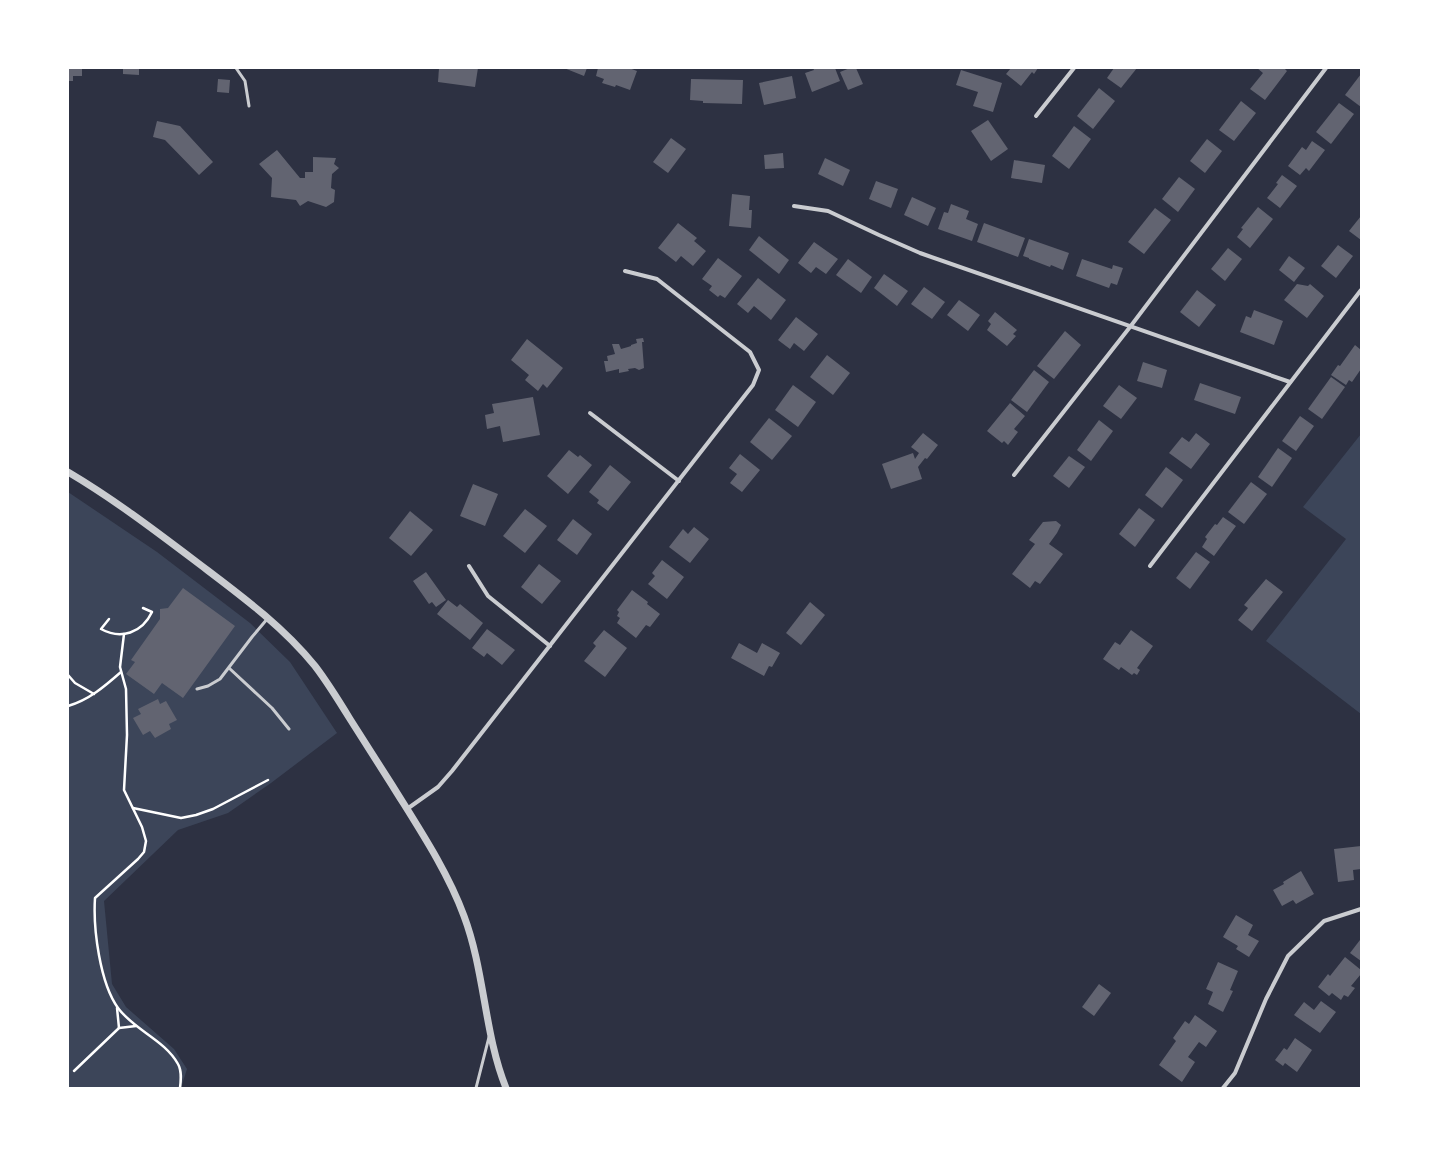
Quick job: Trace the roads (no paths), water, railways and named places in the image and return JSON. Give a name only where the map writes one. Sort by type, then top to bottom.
[{"type":"street","points":[[1036,116],[1074,68]]},
{"type":"street","points":[[1014,475],[1130,327],[1326,68]]},
{"type":"street","points":[[794,206],[828,211],[879,236],[920,253],[1290,382]]},
{"type":"street","points":[[406,809],[438,787],[680,481],[753,385],[760,370],[750,352],[657,279],[624,271]]},
{"type":"street","points":[[1150,566],[1361,290]]},
{"type":"street","points":[[590,413],[680,481]]},
{"type":"street","points":[[68,472],[150,527],[268,618],[297,646],[315,667],[333,692],[438,862],[464,916],[475,950],[497,1066],[506,1088]]},
{"type":"street","points":[[469,566],[488,596],[550,646]]},
{"type":"street","points":[[1223,1088],[1235,1073],[1266,999],[1288,956],[1324,921],[1361,909]]},
{"type":"lane","points":[[236,68],[245,81],[249,106]]},
{"type":"lane","points":[[197,689],[208,686],[220,679],[268,618]]},
{"type":"lane","points":[[229,668],[272,708],[289,729]]},
{"type":"lane","points":[[476,1088],[490,1031]]}]
